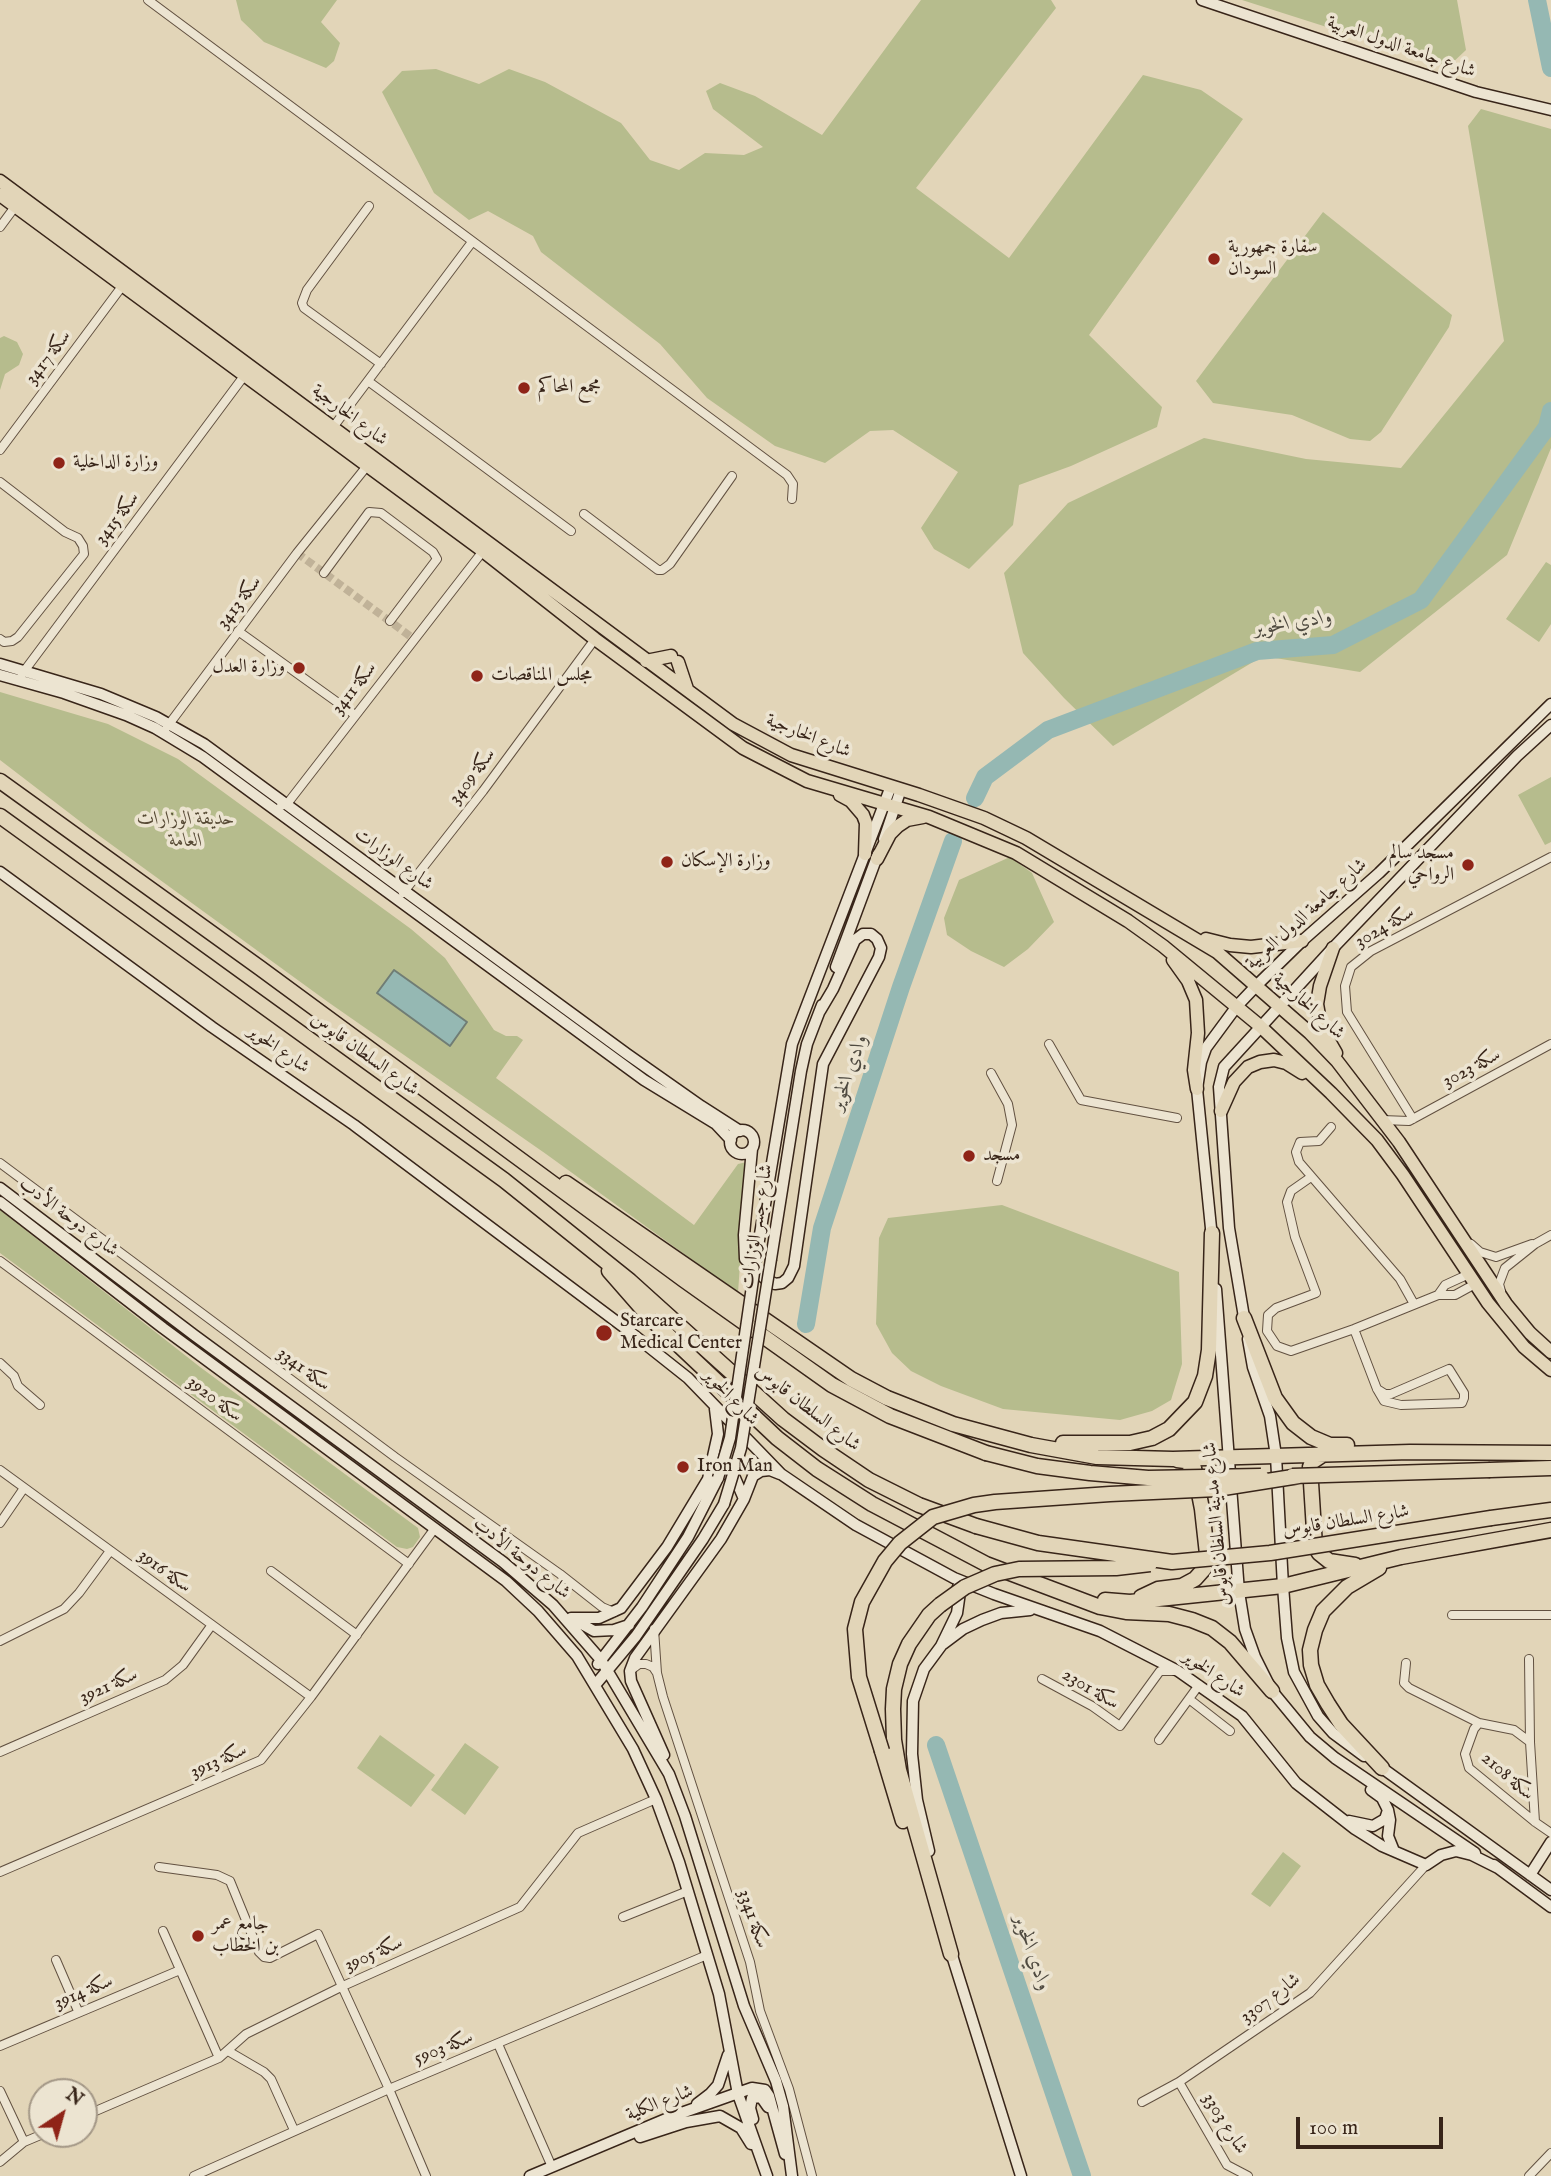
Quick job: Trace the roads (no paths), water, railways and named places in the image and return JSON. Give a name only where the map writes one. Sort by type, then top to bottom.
[{"type":"highway","name":"شارع السلطان قابوس","points":[[0,781],[260,968],[684,1280],[832,1385],[890,1416],[986,1453],[1037,1466],[1137,1477],[1299,1476],[1551,1468]]},
{"type":"highway","name":"شارع السلطان قابوس","points":[[0,816],[504,1180],[630,1281],[783,1419],[822,1449],[869,1480],[919,1505],[976,1527],[1038,1543],[1172,1562],[1270,1553],[1551,1510]]},
{"type":"highway","points":[[526,1164],[556,1177],[597,1203],[851,1379],[887,1398],[953,1424],[1013,1440],[1097,1457],[1173,1459],[1410,1452],[1551,1453]]},
{"type":"highway","points":[[1013,1440],[1104,1445],[1130,1443],[1152,1438],[1169,1429],[1183,1416],[1195,1402],[1205,1376],[1211,1319],[1212,1233]]},
{"type":"highway","points":[[595,1253],[620,1286],[660,1328],[777,1438],[817,1469],[872,1504],[986,1564],[1100,1607],[1126,1612],[1169,1614],[1212,1628],[1230,1642],[1272,1691]]},
{"type":"highway","points":[[1244,1318],[1275,1398],[1293,1423],[1311,1437],[1331,1445],[1398,1446],[1410,1452]]},
{"type":"highway","points":[[1324,1454],[1312,1462],[1310,1467],[1315,1546],[1329,1561],[1341,1564],[1378,1563]]},
{"type":"highway","points":[[1130,1602],[1158,1588],[1182,1586],[1195,1579],[1204,1569],[1207,1554],[1194,1468],[1185,1461],[1173,1459]]},
{"type":"highway","points":[[951,1954],[925,1890],[859,1677],[855,1629],[862,1602],[885,1561],[900,1543],[933,1517],[974,1505],[1217,1489],[1299,1476]]},
{"type":"highway","points":[[1076,1598],[1130,1602],[1283,1586],[1401,1557],[1551,1530]]},
{"type":"highway","points":[[1382,1768],[1341,1724],[1328,1704],[1317,1685],[1311,1665],[1311,1650],[1323,1611],[1360,1578],[1401,1557]]},
{"type":"highway","points":[[951,1954],[899,1770],[894,1740],[894,1689],[900,1664],[909,1644],[929,1615],[965,1587],[995,1574],[1019,1569],[1116,1568],[1172,1562]]},
{"type":"main road","name":"شارع جامعة الدول العربية","points":[[1202,0],[1476,92],[1551,110]]},
{"type":"main road","name":"شارع الخارجية","points":[[0,181],[19,202],[244,376],[330,432],[344,436],[646,661],[660,679],[743,748],[783,771],[807,781],[929,817],[1016,853],[1163,946],[1259,1026],[1331,1093],[1383,1149],[1509,1331],[1524,1348],[1551,1370]]},
{"type":"main road","name":"شارع الخارجية","points":[[0,195],[19,202],[77,237],[200,328],[295,399],[367,466],[483,551],[595,639],[688,693],[751,735],[791,755],[984,818],[1035,843],[1217,952],[1337,1060],[1399,1142],[1502,1298],[1530,1334],[1551,1352]]},
{"type":"main road","points":[[77,237],[87,252],[117,275],[123,285],[134,288],[186,324],[200,328]]},
{"type":"main road","points":[[214,339],[220,351],[240,368],[244,376],[253,377],[283,397],[295,399]]},
{"type":"main road","points":[[344,436],[349,445],[365,458],[367,466],[375,466],[396,479],[406,481]]},
{"type":"main road","points":[[456,518],[464,530],[481,545],[483,551],[491,552],[521,567]]},
{"type":"main road","points":[[578,610],[593,628],[595,639],[606,639],[627,647]]},
{"type":"main road","points":[[646,661],[675,659],[688,693]]},
{"type":"main road","name":"شارع الوزارات","points":[[0,664],[101,694],[170,724],[226,758],[627,1054],[740,1131]]},
{"type":"main road","name":"شارع الوزارات","points":[[0,676],[83,699],[126,715],[171,737],[240,783],[644,1080],[716,1124],[731,1140]]},
{"type":"main road","name":"شارع جامعة الدول العربية","points":[[1237,1006],[1302,941],[1379,873],[1551,704]]},
{"type":"main road","name":"شارع جامعة الدول العربية","points":[[1259,1026],[1517,755],[1551,725]]},
{"type":"main road","points":[[807,781],[842,796],[858,807],[866,823],[871,856]]},
{"type":"main road","name":"شارع جسر الوزارات","points":[[596,1684],[629,1625],[688,1537],[730,1438],[757,1252],[792,1044],[871,856],[896,788]]},
{"type":"main road","points":[[871,856],[898,826],[907,820],[929,817]]},
{"type":"main road","name":"شارع جسر الوزارات","points":[[589,1673],[605,1665],[636,1636],[724,1504],[741,1448],[807,1044],[871,856]]},
{"type":"main road","name":"شارع الخوير","points":[[0,872],[212,1027],[354,1125],[526,1253],[688,1378],[715,1409],[781,1474],[856,1525],[954,1578],[1122,1641],[1178,1671],[1242,1716],[1286,1773],[1341,1818],[1367,1838],[1426,1865]]},
{"type":"main road","points":[[1108,909],[1119,892]]},
{"type":"main road","points":[[752,1149],[746,1154],[739,1154],[731,1147],[733,1135],[740,1131],[747,1132],[754,1143],[744,1235],[745,1259],[764,1278],[775,1284],[782,1283],[794,1266],[823,1064],[879,957],[881,948],[871,934],[863,934],[855,940],[820,1011]]},
{"type":"main road","points":[[1192,935],[1230,945],[1251,947],[1302,941]]},
{"type":"main road","points":[[1163,946],[1188,981],[1196,1000],[1198,1033],[1194,1070],[1197,1089]]},
{"type":"main road","points":[[1333,948],[1317,1004],[1321,1027],[1337,1060]]},
{"type":"main road","name":"شارع مدينة السلطان قابوس","points":[[1237,1006],[1206,1048],[1197,1089],[1212,1233],[1239,1592],[1245,1629],[1272,1691],[1310,1737],[1335,1758],[1551,1907]]},
{"type":"main road","points":[[1259,1026],[1224,1068],[1219,1087],[1229,1228],[1253,1367],[1270,1416],[1276,1456],[1290,1656],[1303,1692],[1333,1733],[1551,1890]]},
{"type":"main road","points":[[1222,1111],[1239,1074],[1260,1062],[1274,1060],[1286,1063],[1331,1093]]},
{"type":"main road","name":"شارع دوحة الأدب","points":[[0,1188],[194,1335],[503,1562],[553,1605],[605,1665],[669,1774],[685,1816],[744,2006],[776,2081],[783,2106],[791,2172]]},
{"type":"main road","name":"شارع دوحة الأدب","points":[[0,1202],[163,1328],[506,1581],[568,1644],[596,1684],[633,1749],[656,1799],[688,1891],[719,1994],[738,2094],[766,2171]]},
{"type":"main road","points":[[713,1478],[718,1434],[715,1409]]},
{"type":"main road","points":[[669,1774],[660,1743],[631,1681],[631,1671],[635,1658],[654,1629],[721,1539],[744,1499],[753,1476],[757,1451]]},
{"type":"main road","points":[[753,1476],[761,1471],[771,1470],[781,1474]]},
{"type":"main road","points":[[571,1618],[599,1618],[621,1608],[667,1547],[715,1471],[730,1475],[738,1482],[744,1499]]},
{"type":"main road","points":[[954,1578],[960,1592],[957,1613],[941,1646],[924,1669],[918,1685],[911,1727],[917,1800],[947,1920],[951,1954],[1021,2176]]},
{"type":"main road","points":[[553,1605],[594,1631],[614,1630],[629,1625]]},
{"type":"main road","points":[[941,1646],[962,1629],[1001,1613],[1041,1611]]},
{"type":"main road","points":[[1335,1758],[1382,1798],[1391,1820],[1388,1836],[1394,1851]]},
{"type":"main road","points":[[1341,1818],[1373,1826],[1385,1819],[1388,1810]]},
{"type":"main road","points":[[1530,1875],[1551,1842]]},
{"type":"main road","points":[[1426,1865],[1441,1855],[1455,1851],[1472,1855],[1498,1868]]},
{"type":"main road","points":[[673,2116],[702,2101],[718,2085],[729,2045]]},
{"type":"main road","points":[[738,2094],[752,2088],[765,2090],[791,2172]]},
{"type":"main road","name":"شارع الكلية","points":[[596,2149],[673,2116],[738,2094]]},
{"type":"main road","points":[[766,2171],[763,2146],[750,2108],[752,2098],[761,2097],[775,2120]]},
{"type":"main road","points":[[535,2175],[596,2149],[686,2122],[720,2116],[732,2120],[741,2128],[766,2171]]},
{"type":"street","points":[[148,0],[787,475],[793,484],[792,499]]},
{"type":"street","points":[[0,227],[19,202]]},
{"type":"street","points":[[369,206],[307,290],[302,303],[304,308],[381,364]]},
{"type":"street","points":[[330,432],[472,242]]},
{"type":"street","name":"سكة 3417","points":[[0,450],[123,285]]},
{"type":"street","name":"سكة 3415","points":[[17,680],[244,376]]},
{"type":"street","points":[[368,382],[571,531]]},
{"type":"street","name":"سكة 3413","points":[[170,724],[297,553],[367,466]]},
{"type":"street","points":[[584,514],[658,570],[662,570],[670,564],[732,476]]},
{"type":"street","points":[[0,482],[65,532],[78,538],[84,554],[18,637],[4,642],[0,639]]},
{"type":"street","points":[[324,573],[369,512],[381,513],[433,552],[437,559],[390,621]]},
{"type":"street","name":"سكة 3411","points":[[287,804],[483,551]]},
{"type":"street","points":[[238,631],[355,715]]},
{"type":"street","name":"سكة 3409","points":[[406,891],[595,639]]},
{"type":"street","points":[[126,715],[161,728],[170,724]]},
{"type":"street","points":[[240,783],[274,805],[287,804]]},
{"type":"street","name":"سكة 3024","points":[[1411,1120],[1347,1012],[1345,986],[1350,967],[1371,951],[1551,857]]},
{"type":"street","points":[[361,872],[396,894],[406,891]]},
{"type":"street","points":[[1049,1044],[1081,1100],[1177,1118]]},
{"type":"street","name":"سكة 3023","points":[[1411,1120],[1551,1044]]},
{"type":"street","points":[[991,1073],[1008,1104],[1012,1125],[997,1181]]},
{"type":"street","points":[[1382,1120],[1411,1120],[1399,1142]]},
{"type":"street","points":[[1331,1127],[1319,1140],[1304,1141],[1298,1145],[1298,1162],[1400,1279],[1414,1304]]},
{"type":"street","name":"سكة 3341","points":[[0,1163],[384,1449],[602,1607],[614,1612]]},
{"type":"street","points":[[1311,1177],[1291,1191],[1287,1202],[1295,1237],[1316,1293],[1276,1308],[1268,1315],[1267,1332],[1277,1346],[1291,1351],[1438,1295],[1446,1285],[1472,1279]]},
{"type":"street","points":[[1459,1235],[1480,1252],[1496,1257],[1522,1246],[1535,1244]]},
{"type":"street","points":[[1502,1298],[1499,1284],[1505,1268],[1551,1235]]},
{"type":"street","name":"سكة 3920","points":[[0,1261],[409,1563]]},
{"type":"street","points":[[1354,1329],[1377,1389],[1384,1401],[1392,1404],[1462,1403],[1464,1398],[1464,1393],[1449,1369],[1391,1394],[1377,1389]]},
{"type":"street","points":[[0,1363],[14,1376],[18,1387],[40,1405]]},
{"type":"street","name":"سكة 3916","points":[[0,1470],[311,1697]]},
{"type":"street","points":[[0,1523],[24,1488]]},
{"type":"street","name":"سكة 3913","points":[[0,1872],[257,1763],[311,1697],[435,1528]]},
{"type":"street","points":[[0,1642],[64,1609],[110,1551]]},
{"type":"street","points":[[271,1571],[357,1635]]},
{"type":"street","points":[[586,1619],[592,1605],[589,1597]]},
{"type":"street","points":[[1452,1615],[1551,1615]]},
{"type":"street","name":"سكة 3921","points":[[0,1752],[165,1680],[183,1665],[212,1626]]},
{"type":"street","name":"سكة 3341","points":[[654,1629],[657,1673],[685,1769],[750,1962],[760,2011],[789,2089],[812,2176]]},
{"type":"street","points":[[1529,1659],[1530,1742]]},
{"type":"street","points":[[631,1671],[639,1664],[646,1664],[653,1667],[657,1673]]},
{"type":"street","points":[[1406,1664],[1404,1683],[1409,1688],[1479,1723]]},
{"type":"street","name":"سكة 2301","points":[[1042,1679],[1092,1706],[1120,1727],[1160,1671],[1178,1671]]},
{"type":"street","points":[[1159,1740],[1199,1685]]},
{"type":"street","points":[[1189,1699],[1230,1731]]},
{"type":"street","name":"سكة 2108","points":[[1535,1822],[1530,1742],[1514,1730],[1479,1723],[1465,1754],[1469,1768],[1535,1822],[1551,1833]]},
{"type":"street","name":"سكة 3905","points":[[98,2110],[219,2058],[246,2034],[343,1986],[520,1907],[578,1833],[656,1799]]},
{"type":"street","name":"3307 شارع","points":[[1142,2102],[1179,2082],[1310,1993],[1426,1865]]},
{"type":"street","points":[[159,1867],[217,1875],[230,1881],[259,1952],[264,1957],[270,1958],[318,1934],[426,2176]]},
{"type":"street","points":[[623,1917],[688,1891]]},
{"type":"street","points":[[163,1931],[219,2058]]},
{"type":"street","name":"سكة 5903","points":[[194,2176],[389,2088],[707,1955]]},
{"type":"street","points":[[56,1960],[78,2011]]},
{"type":"street","points":[[731,1966],[750,1962]]},
{"type":"street","name":"سكة 3914","points":[[0,2046],[180,1970]]},
{"type":"street","points":[[498,2044],[552,2167]]},
{"type":"street","points":[[228,2051],[271,2079],[294,2130]]},
{"type":"street","name":"3303 شارع","points":[[1179,2082],[1227,2165],[1248,2176]]},
{"type":"street","points":[[0,2091],[2,2103],[24,2142]]},
{"type":"street","points":[[0,2162],[28,2140]]},
{"type":"street","points":[[1529,2176],[1551,2153]]},
{"type":"water","points":[[394,970],[467,1022],[450,1046],[377,993]]},
{"type":"waterway","name":"وادي الخوير","points":[[1537,0],[1551,68]]},
{"type":"waterway","name":"وادي الخوير","points":[[975,798],[985,777],[1048,730],[1257,651],[1333,645],[1421,600],[1547,427],[1551,411]]},
{"type":"waterway","name":"وادي الخوير","points":[[806,1324],[822,1228],[901,987],[953,841]]},
{"type":"waterway","name":"وادي الخوير","points":[[936,1745],[1082,2176]]},
{"type":"tunnel","points":[[297,553],[414,639]]},
{"type":"place","name":"سفارة جمهورية السودان","points":[[1214,259]]},
{"type":"place","name":"مجمع المحاكم","points":[[524,388]]},
{"type":"place","name":"وزارة الداخلية","points":[[59,463]]},
{"type":"place","name":"وزارة العدل","points":[[299,668]]},
{"type":"place","name":"مجلس المناقصات","points":[[477,676]]},
{"type":"place","name":"وزارة الإسكان","points":[[667,862]]},
{"type":"place","name":"مسجد سالم الرواحي","points":[[1468,865]]},
{"type":"place","name":"مسجد","points":[[969,1156]]},
{"type":"place","name":"Starcare Medical Center","points":[[604,1333]]},
{"type":"place","name":"Iron Man","points":[[683,1467]]},
{"type":"place","name":"جامع عمر بن الخطاب","points":[[198,1936]]},
{"type":"park label","name":"حديقة الوزارات العامة","points":[[186,831]]}]
